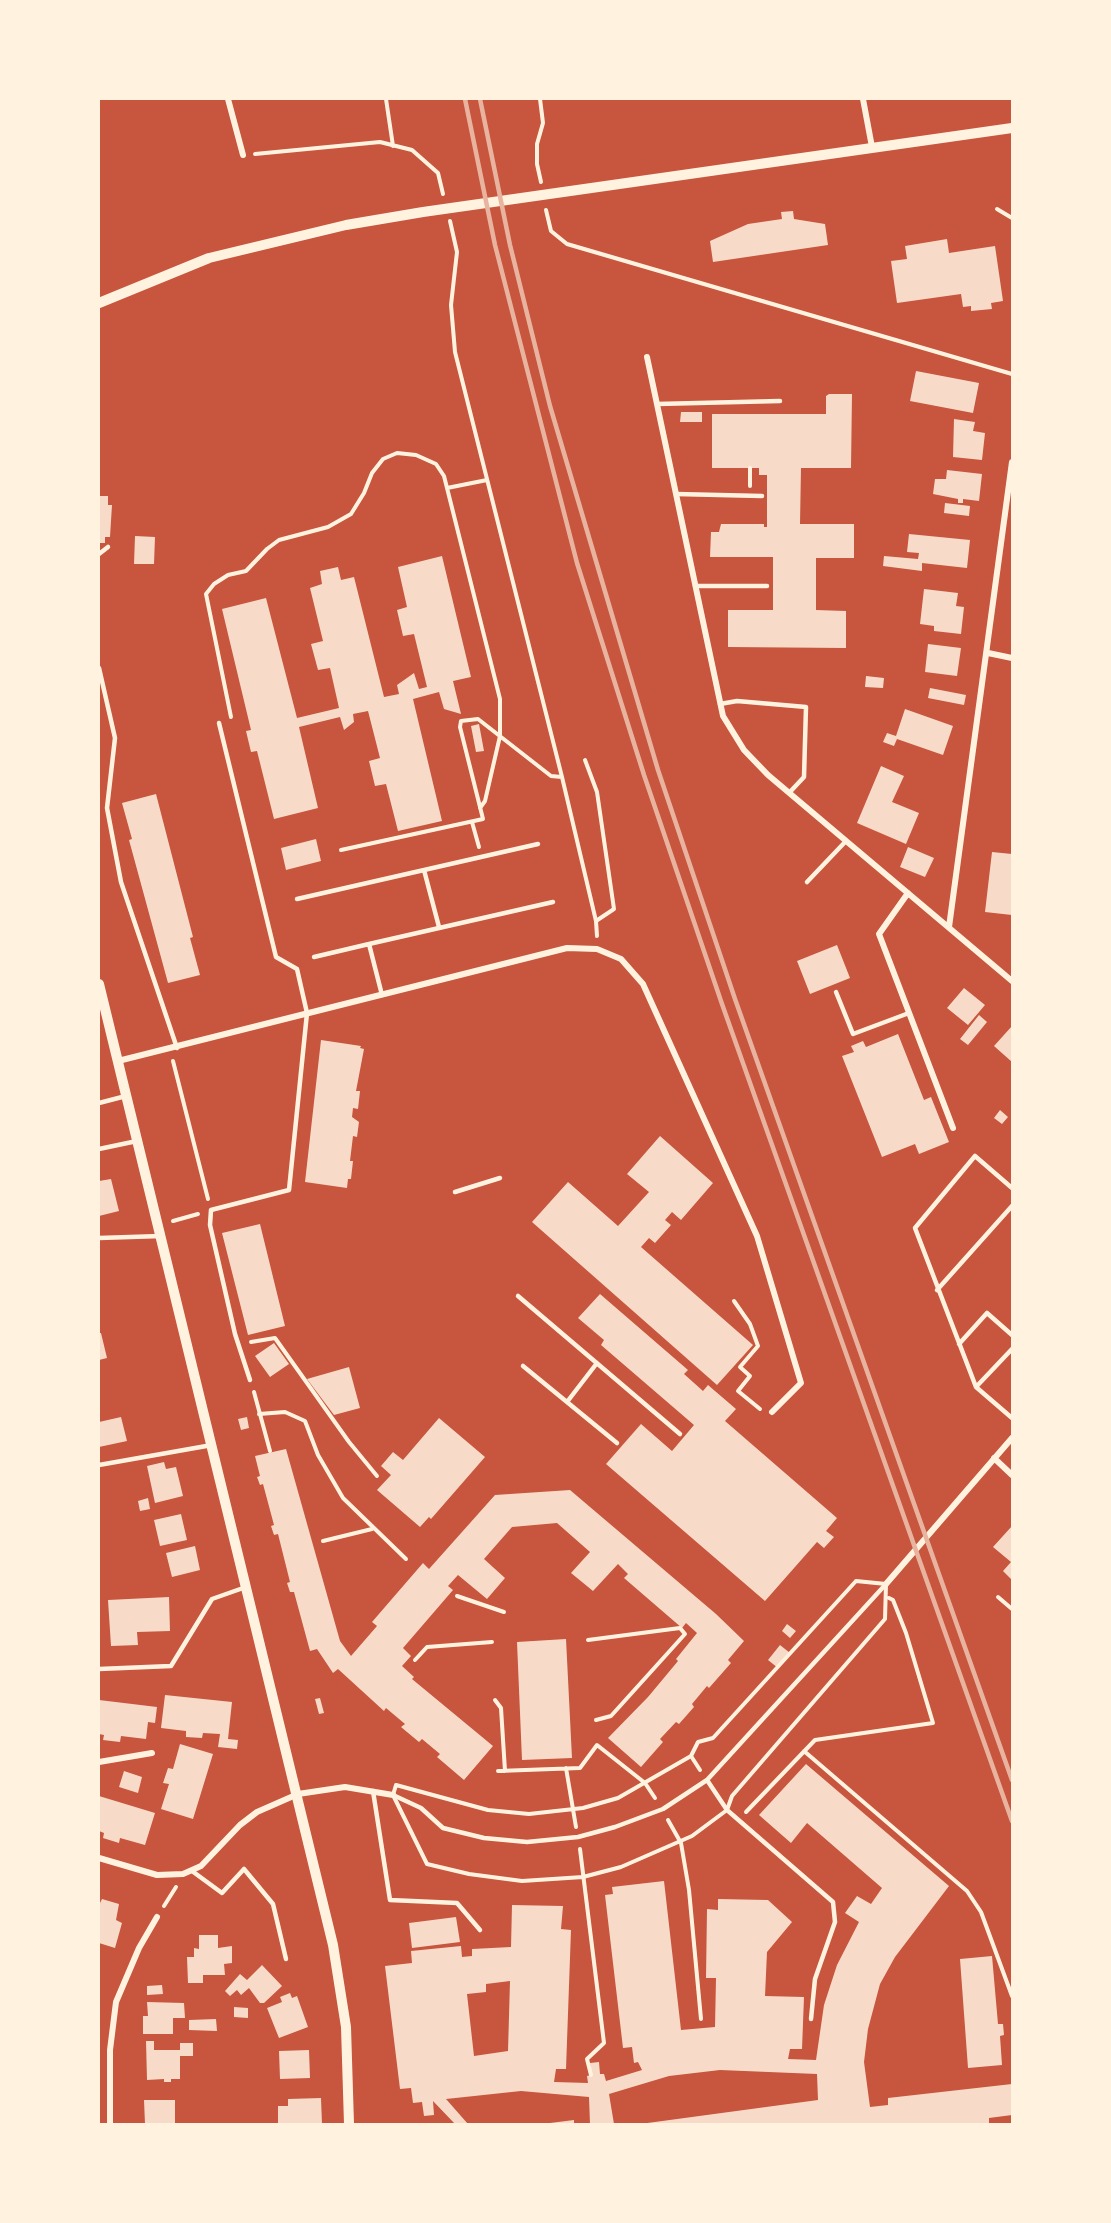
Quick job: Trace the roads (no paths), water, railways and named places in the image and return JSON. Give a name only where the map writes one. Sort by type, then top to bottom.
[{"type":"street","points":[[228,99],[243,155]]},
{"type":"street","points":[[863,99],[872,147]]},
{"type":"street","points":[[99,303],[209,258],[329,228],[423,212],[1012,128]]},
{"type":"street","points":[[648,357],[723,716],[744,750],[789,793],[1012,981]]},
{"type":"street","points":[[949,927],[988,653],[1012,462]]},
{"type":"street","points":[[988,653],[1012,658]]},
{"type":"street","points":[[908,893],[879,934],[953,1128]]},
{"type":"street","points":[[118,1061],[567,948],[597,949],[621,959],[643,984],[757,1236],[801,1383],[772,1412]]},
{"type":"street","points":[[99,984],[101,1003],[118,1061],[333,1945],[346,2027],[350,2124]]},
{"type":"street","points":[[886,1584],[1012,1438]]},
{"type":"street","points":[[994,1458],[1012,1475]]},
{"type":"street","points":[[99,1762],[152,1753]]},
{"type":"street","points":[[99,1858],[157,1875],[183,1874],[201,1866],[240,1825],[257,1812],[298,1794],[345,1787],[393,1795]]},
{"type":"street","points":[[110,2124],[110,2050],[116,2002],[139,1948],[157,1917]]},
{"type":"lane","points":[[657,404],[780,401]]},
{"type":"lane","points":[[676,494],[762,496]]},
{"type":"lane","points":[[99,554],[108,547]]},
{"type":"lane","points":[[695,586],[767,586]]},
{"type":"lane","points":[[99,668],[115,738],[107,808],[121,882],[174,1048]]},
{"type":"lane","points":[[720,704],[737,701],[806,707],[804,777],[789,793]]},
{"type":"lane","points":[[219,723],[276,957],[297,969],[307,1013],[289,1190],[211,1210],[210,1225],[238,1344],[250,1380]]},
{"type":"lane","points":[[807,882],[846,841]]},
{"type":"lane","points":[[297,899],[538,844]]},
{"type":"lane","points":[[424,870],[439,927]]},
{"type":"lane","points":[[314,957],[553,902]]},
{"type":"lane","points":[[369,944],[382,995]]},
{"type":"lane","points":[[836,992],[853,1034],[909,1013]]},
{"type":"lane","points":[[99,1103],[126,1096]]},
{"type":"lane","points":[[99,1149],[137,1141]]},
{"type":"lane","points":[[1012,1188],[975,1156],[915,1228],[976,1387],[1012,1418]]},
{"type":"lane","points":[[455,1192],[500,1178]]},
{"type":"lane","points":[[938,1290],[1012,1206]]},
{"type":"lane","points":[[99,1238],[161,1236]]},
{"type":"lane","points":[[518,1296],[680,1434]]},
{"type":"lane","points":[[959,1344],[987,1313],[1012,1335]]},
{"type":"lane","points":[[976,1387],[1012,1349]]},
{"type":"lane","points":[[567,1402],[597,1363]]},
{"type":"lane","points":[[523,1366],[617,1443]]},
{"type":"lane","points":[[99,1465],[212,1445]]},
{"type":"lane","points":[[393,1795],[421,1808],[443,1828],[484,1838],[527,1842],[578,1837],[615,1827],[663,1809],[707,1780],[886,1584]]},
{"type":"lane","points":[[99,1669],[171,1666],[212,1599],[246,1587]]},
{"type":"lane","points":[[707,1780],[738,1820],[833,1902],[836,1922],[815,1979],[812,2019]]},
{"type":"lane","points":[[373,1791],[390,1900],[457,1903],[480,1930]]},
{"type":"lane","points":[[192,1871],[222,1893],[243,1869],[273,1904],[286,1959]]},
{"type":"railway","points":[[465,99],[495,245],[577,563],[644,775],[722,1004],[1012,1821]]},
{"type":"railway","points":[[480,99],[510,245],[550,406],[658,770],[735,999],[1012,1780]]}]
